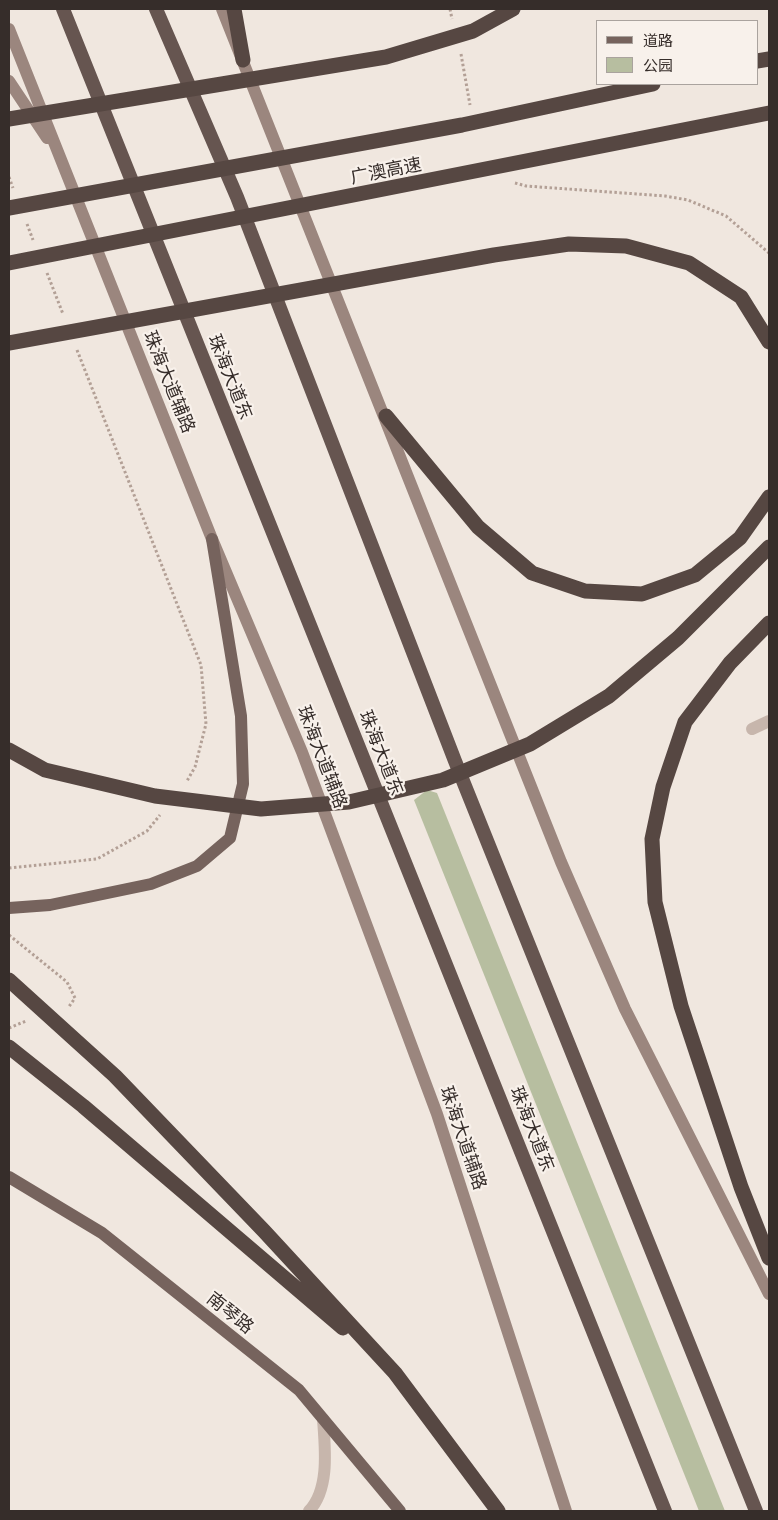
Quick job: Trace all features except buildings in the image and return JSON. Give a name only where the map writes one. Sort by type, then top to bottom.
[{"type":"highway","name":"珠海大道东","points":[[63,9],[665,1511]]},
{"type":"highway","points":[[156,9],[237,197],[455,761],[756,1511]]},
{"type":"highway","points":[[234,9],[243,60]]},
{"type":"highway","points":[[9,119],[386,57],[473,31],[511,10]]},
{"type":"highway","name":"广澳高速","points":[[12,202],[462,125],[648,85]]},
{"type":"highway","name":"广澳高速","points":[[9,263],[769,113]]},
{"type":"highway","points":[[9,343],[494,254],[569,244],[626,246],[689,262],[741,297],[769,342]]},
{"type":"highway","points":[[386,416],[478,527],[532,573],[585,592],[642,594],[695,575],[740,538],[769,497]]},
{"type":"highway","points":[[9,750],[45,770],[154,796],[261,809],[349,802],[443,780],[530,744],[609,696],[678,638],[769,547]]},
{"type":"highway","points":[[769,623],[730,663],[685,722],[663,787],[652,839],[655,902],[681,1006],[741,1187],[769,1258]]},
{"type":"highway","points":[[9,980],[114,1076],[264,1230],[395,1373],[498,1511]]},
{"type":"highway","points":[[9,1046],[83,1106],[395,1373]]},
{"type":"main road","points":[[222,9],[386,416],[564,871],[626,1009],[769,1294]]},
{"type":"main road","name":"珠海大道辅路","points":[[9,29],[212,539],[298,743],[437,1114],[566,1511]]},
{"type":"main road","points":[[9,80],[62,161]]},
{"type":"main road","points":[[9,908],[50,906],[151,884],[197,866],[230,838],[243,784],[241,716],[212,539]]},
{"type":"main road","name":"南琴路","points":[[9,1177],[102,1233],[299,1390],[400,1511]]},
{"type":"street","points":[[752,728],[769,721]]},
{"type":"street","points":[[309,1511],[316,1504],[325,1463],[324,1419]]},
{"type":"path","points":[[466,78],[470,106]]},
{"type":"path","points":[[9,177],[12,202]]},
{"type":"path","points":[[508,181],[526,186],[665,196],[688,200],[726,216],[769,253]]},
{"type":"path","points":[[27,223],[34,242]]},
{"type":"path","points":[[45,269],[63,315]]},
{"type":"path","points":[[74,343],[201,665],[206,724],[196,767],[186,782]]},
{"type":"path","points":[[9,868],[98,859],[146,831],[164,810]]},
{"type":"green space","points":[[427,790],[437,793],[725,1511],[699,1511],[414,800]]}]
